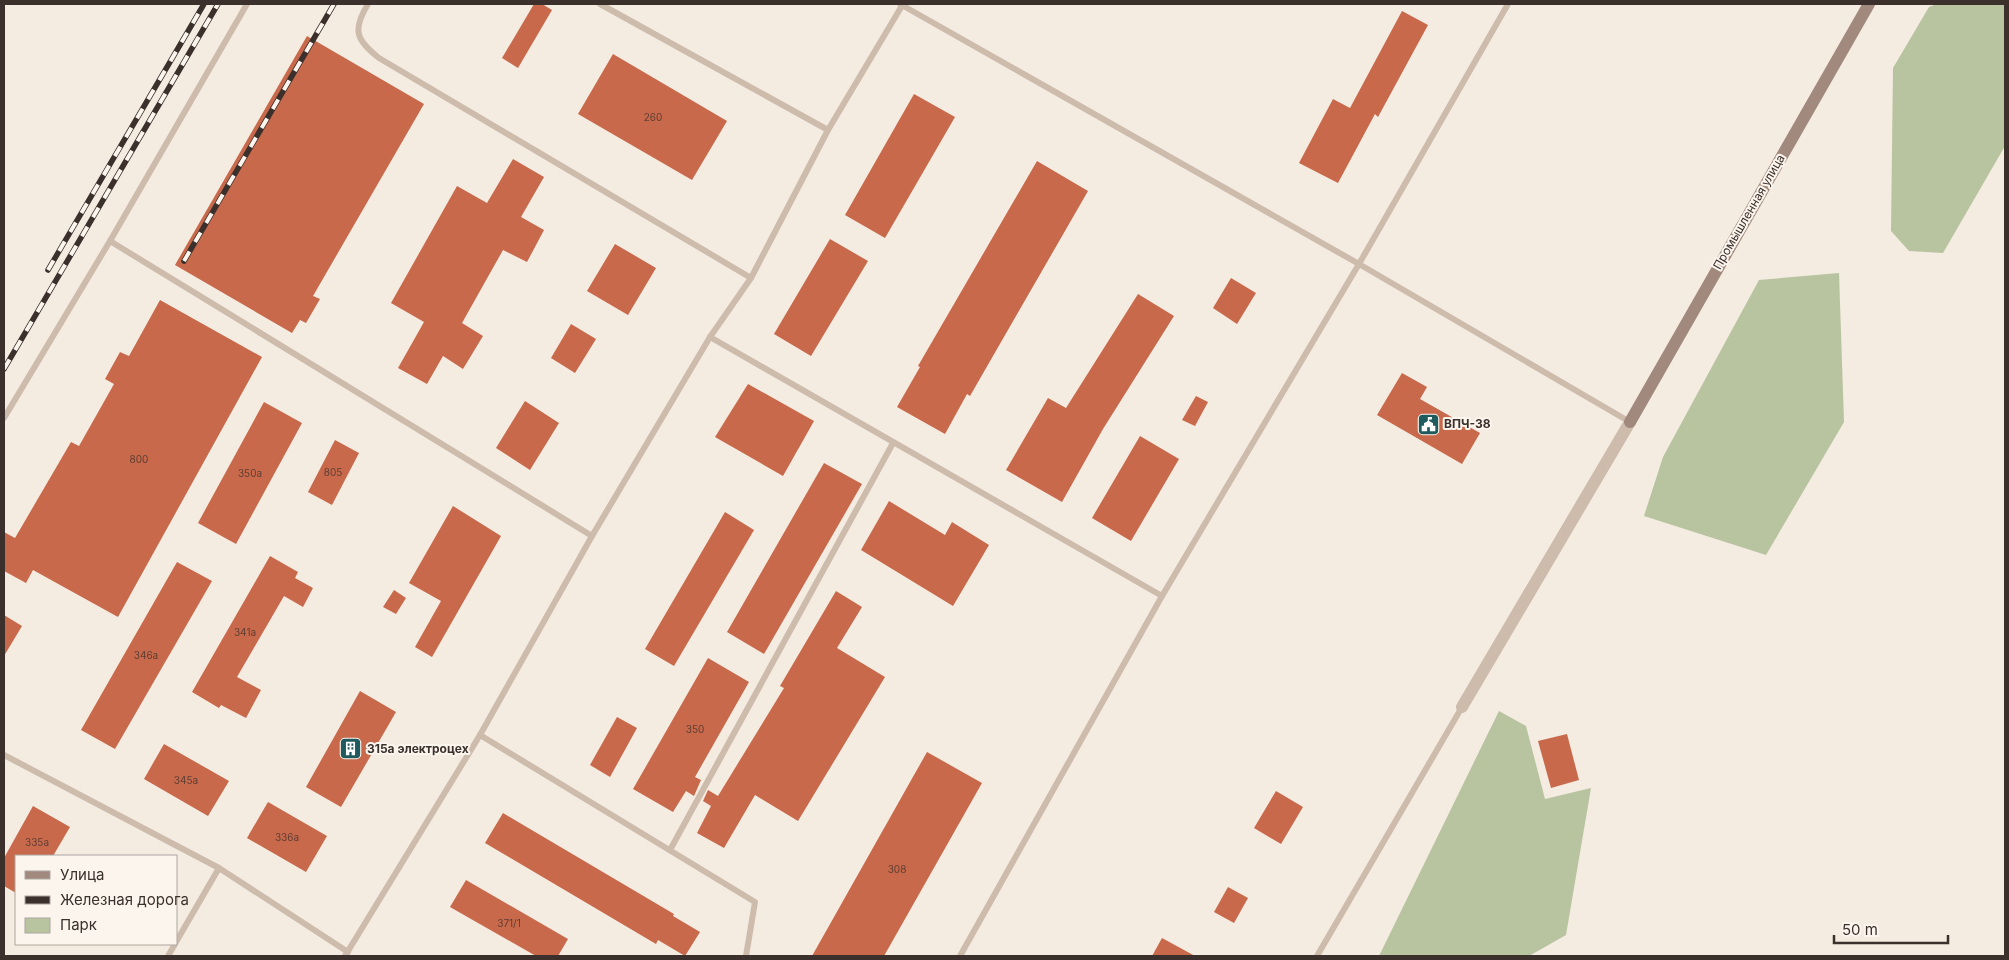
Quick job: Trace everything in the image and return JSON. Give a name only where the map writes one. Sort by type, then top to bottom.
[{"type":"street","name":"Промышленная улица","points":[[1630,422],[1869,4]]},
{"type":"street","points":[[1462,707],[1630,422]]},
{"type":"lane","points":[[4,418],[110,241],[247,4]]},
{"type":"lane","points":[[368,4],[357,26],[359,37],[367,49],[379,58],[751,278]]},
{"type":"lane","points":[[600,4],[828,130]]},
{"type":"lane","points":[[4,755],[219,868],[347,954],[480,735],[592,536],[710,337],[751,278],[828,130],[901,4],[1359,264],[1630,422]]},
{"type":"lane","points":[[960,956],[1162,596],[1359,264],[1508,4]]},
{"type":"lane","points":[[110,241],[592,536]]},
{"type":"lane","points":[[710,337],[1162,596]]},
{"type":"lane","points":[[670,850],[893,443]]},
{"type":"lane","points":[[1317,956],[1462,707]]},
{"type":"lane","points":[[480,735],[755,902],[746,956]]},
{"type":"lane","points":[[178,940],[219,868]]},
{"type":"lane","points":[[168,956],[175,945]]},
{"type":"green space","points":[[1937,4],[2005,4],[2005,146],[1943,253],[1909,251],[1891,231],[1893,68],[1929,7]]},
{"type":"green space","points":[[1839,273],[1844,422],[1766,555],[1644,516],[1663,457],[1759,280]]},
{"type":"green space","points":[[1499,711],[1526,726],[1545,799],[1591,788],[1566,935],[1529,956],[1379,956]]},
{"type":"building","points":[[534,4],[542,4],[552,10],[518,68],[502,58]]},
{"type":"building","points":[[1402,11],[1428,25],[1378,117],[1375,114],[1338,183],[1299,163],[1333,99],[1350,108]]},
{"type":"building","points":[[307,36],[424,104],[313,296],[320,299],[306,323],[300,320],[292,333],[175,265]]},
{"type":"building","points":[[613,54],[727,121],[692,180],[578,114]]},
{"type":"building","points":[[914,94],[955,117],[885,238],[845,215]]},
{"type":"building","points":[[513,159],[544,177],[521,217],[544,230],[527,262],[503,250],[462,323],[483,336],[463,369],[443,356],[427,384],[398,368],[424,322],[391,303],[457,186],[487,203]]},
{"type":"building","points":[[1037,161],[1088,191],[970,396],[967,394],[945,434],[897,407],[920,367],[918,366]]},
{"type":"building","points":[[830,239],[868,261],[811,356],[774,334]]},
{"type":"building","points":[[615,244],[656,268],[628,315],[587,291]]},
{"type":"building","points":[[1231,278],[1256,293],[1237,324],[1213,308]]},
{"type":"building","points":[[1138,294],[1174,316],[1103,429],[1062,502],[1006,470],[1048,398],[1066,408]]},
{"type":"building","points":[[160,300],[262,357],[118,617],[33,570],[26,583],[4,571],[4,532],[15,538],[71,442],[79,446],[114,384],[105,379],[120,352],[129,356]]},
{"type":"building","points":[[571,324],[596,339],[575,373],[551,358]]},
{"type":"building","name":"ВПЧ-38","points":[[1402,373],[1427,387],[1420,399],[1480,433],[1462,464],[1377,415]]},
{"type":"building","points":[[748,384],[814,421],[783,476],[715,437]]},
{"type":"building","points":[[1196,396],[1208,402],[1195,426],[1182,420]]},
{"type":"building","points":[[525,401],[559,423],[530,470],[496,448]]},
{"type":"building","points":[[264,402],[302,423],[236,544],[198,523]]},
{"type":"building","points":[[1140,436],[1179,459],[1131,541],[1092,518]]},
{"type":"building","points":[[335,440],[359,453],[332,505],[308,492]]},
{"type":"building","points":[[824,463],[862,484],[764,654],[727,632]]},
{"type":"building","points":[[889,501],[945,535],[952,522],[989,545],[953,606],[861,550]]},
{"type":"building","points":[[453,506],[501,536],[432,657],[415,647],[441,601],[409,583]]},
{"type":"building","points":[[725,512],[754,530],[674,666],[645,649]]},
{"type":"building","points":[[270,556],[298,572],[295,578],[313,588],[303,607],[284,596],[237,677],[261,690],[246,718],[221,705],[219,708],[192,692]]},
{"type":"building","points":[[177,562],[212,581],[115,749],[81,730]]},
{"type":"building","points":[[394,590],[406,598],[396,614],[383,607]]},
{"type":"building","points":[[836,591],[862,607],[837,648],[885,677],[798,821],[755,795],[724,848],[697,833],[711,806],[703,801],[708,790],[718,796],[784,688],[780,686]]},
{"type":"building","points":[[4,615],[22,626],[4,656]]},
{"type":"building","points":[[708,658],[749,682],[695,777],[701,780],[694,796],[686,791],[673,812],[633,789]]},
{"type":"building","name":"315a электроцех","points":[[360,691],[396,712],[341,807],[306,787]]},
{"type":"building","points":[[617,717],[637,728],[610,777],[590,765]]},
{"type":"building","points":[[1567,734],[1579,780],[1551,788],[1538,741]]},
{"type":"building","points":[[164,744],[229,781],[208,816],[144,779]]},
{"type":"building","points":[[927,752],[982,783],[884,956],[812,956]]},
{"type":"building","points":[[1276,791],[1303,807],[1281,844],[1254,828]]},
{"type":"building","points":[[268,802],[327,836],[306,872],[247,838]]},
{"type":"building","points":[[33,806],[70,827],[54,855],[15,855],[15,892],[4,886],[4,858]]},
{"type":"building","points":[[503,813],[674,914],[673,916],[700,932],[685,956],[658,940],[656,944],[485,843]]},
{"type":"building","points":[[466,880],[568,939],[558,956],[536,956],[450,907]]},
{"type":"building","points":[[1228,887],[1248,898],[1234,923],[1214,912]]},
{"type":"building","points":[[1162,938],[1195,956],[1152,956]]},
{"type":"railway","points":[[48,270],[204,4]]},
{"type":"railway","points":[[4,369],[218,4]]},
{"type":"railway","points":[[184,261],[334,4]]},
{"type":"place","name":"ВПЧ-38","points":[[1428,424]]},
{"type":"place","name":"315a электроцех","points":[[351,749]]}]
